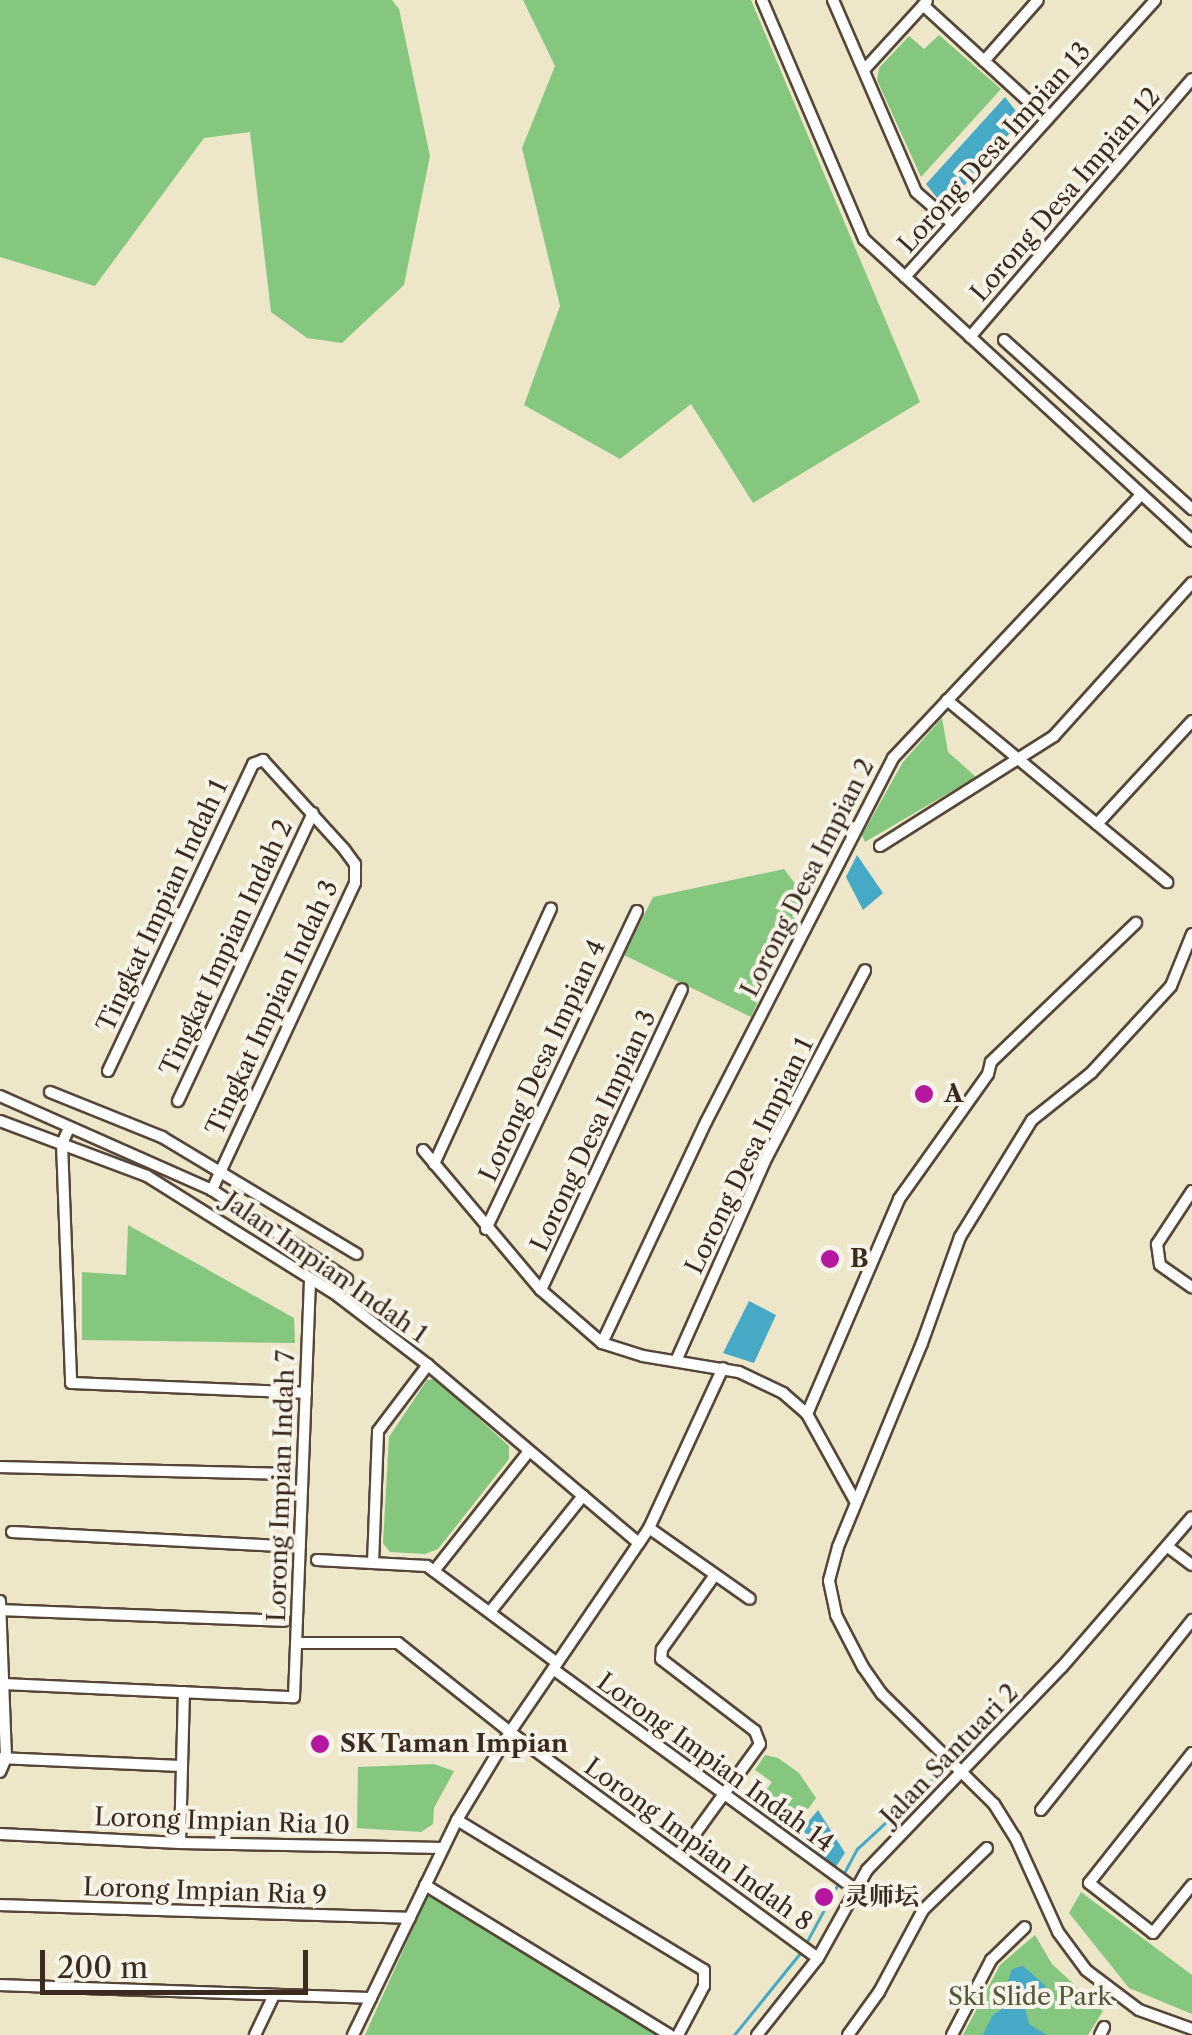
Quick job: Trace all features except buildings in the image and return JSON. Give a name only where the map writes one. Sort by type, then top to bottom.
[{"type":"street","points":[[762,0],[864,239],[1192,540]]},
{"type":"street","points":[[833,0],[916,192],[953,224]]},
{"type":"street","points":[[984,61],[1038,0]]},
{"type":"street","name":"Lorong Desa Impian 13","points":[[905,277],[1155,0]]},
{"type":"street","points":[[864,70],[925,2],[1048,119]]},
{"type":"street","name":"Lorong Desa Impian 12","points":[[970,337],[1192,80]]},
{"type":"street","points":[[1004,340],[1192,509]]},
{"type":"street","name":"Lorong Desa Impian 2","points":[[602,1344],[706,1122],[892,758],[1142,494]]},
{"type":"street","points":[[880,846],[1054,736],[1192,583]]},
{"type":"street","points":[[947,700],[1166,882]]},
{"type":"street","points":[[1097,824],[1192,721]]},
{"type":"street","name":"Tingkat Impian Indah 3","points":[[212,1190],[355,883],[355,864],[287,782],[263,760],[258,761]]},
{"type":"street","name":"Tingkat Impian Indah 1","points":[[108,1071],[258,761]]},
{"type":"street","name":"Tingkat Impian Indah 2","points":[[178,1101],[313,812]]},
{"type":"street","points":[[434,1164],[551,908]]},
{"type":"street","name":"Lorong Desa Impian 4","points":[[486,1229],[637,911]]},
{"type":"street","points":[[807,1414],[899,1199],[988,1074],[991,1062],[1136,922]]},
{"type":"street","points":[[1192,934],[1171,986],[1091,1072],[1032,1120],[960,1237],[922,1343],[855,1502],[828,1582],[836,1615],[882,1694],[994,1804],[1015,1837],[1058,1932],[1086,1970],[1139,2010],[1192,2029]]},
{"type":"street","name":"Lorong Desa Impian 1","points":[[676,1361],[767,1158],[865,970]]},
{"type":"street","name":"Lorong Desa Impian 3","points":[[542,1290],[682,989]]},
{"type":"street","name":"Jalan Impian Indah 1","points":[[50,1092],[162,1137],[357,1254]]},
{"type":"street","name":"Jalan Impian Indah 1","points":[[0,1096],[212,1190],[347,1279]]},
{"type":"street","name":"Jalan Impian Indah 1","points":[[0,1121],[147,1176],[310,1278],[428,1365],[639,1543]]},
{"type":"street","points":[[69,1128],[62,1144],[71,1383],[306,1393]]},
{"type":"street","points":[[423,1150],[486,1229],[542,1290],[602,1344],[723,1368],[766,1382],[807,1414],[855,1502]]},
{"type":"street","points":[[1192,1191],[1156,1244],[1160,1265],[1192,1287]]},
{"type":"street","name":"Lorong Impian Indah 7","points":[[184,1692],[294,1696],[310,1278]]},
{"type":"street","points":[[374,1563],[378,1431],[428,1365]]},
{"type":"street","points":[[353,2035],[457,1820],[510,1732],[649,1528],[723,1368]]},
{"type":"street","points":[[317,1560],[426,1566],[434,1570],[530,1450]]},
{"type":"street","points":[[0,1467],[286,1474]]},
{"type":"street","points":[[490,1612],[583,1496]]},
{"type":"street","name":"Jalan Santuari 2","points":[[756,2035],[815,1955],[851,1886],[962,1774],[1192,1517]]},
{"type":"street","points":[[649,1528],[750,1599]]},
{"type":"street","points":[[12,1532],[300,1547]]},
{"type":"street","points":[[1168,1547],[1192,1565]]},
{"type":"street","name":"Lorong Impian Indah 14","points":[[434,1570],[723,1796],[851,1886]]},
{"type":"street","points":[[680,1856],[760,1744],[755,1731],[661,1660],[662,1649],[715,1576]]},
{"type":"street","points":[[0,1601],[0,1772]]},
{"type":"street","points":[[0,1610],[284,1621]]},
{"type":"street","points":[[1041,1810],[1192,1620]]},
{"type":"street","name":"Lorong Impian Indah 8","points":[[296,1643],[398,1643],[510,1732],[815,1955]]},
{"type":"street","points":[[3,1684],[184,1692],[180,1843]]},
{"type":"street","points":[[1192,1753],[1089,1883],[1153,1933],[1192,1885]]},
{"type":"street","points":[[3,1758],[182,1766]]},
{"type":"street","points":[[425,1885],[674,2035],[704,1986],[704,1970],[457,1820]]},
{"type":"street","name":"Lorong Impian Ria 10","points":[[0,1834],[180,1843],[443,1848]]},
{"type":"street","points":[[848,2035],[879,1992],[923,1910],[987,1848]]},
{"type":"street","name":"Lorong Impian Ria 9","points":[[0,1906],[410,1918]]},
{"type":"street","points":[[952,2035],[991,1960],[1025,1926]]},
{"type":"street","points":[[0,1986],[371,1998]]},
{"type":"street","points":[[255,2035],[274,1994]]},
{"type":"green space","points":[[0,0],[392,0],[399,9],[430,156],[404,285],[342,343],[307,338],[271,312],[250,132],[204,138],[95,286],[0,257]]},
{"type":"green space","points":[[523,0],[751,0],[920,402],[753,503],[691,404],[620,459],[524,405],[560,306],[522,148],[555,66]]},
{"type":"green space","points":[[939,35],[1001,89],[921,177],[877,80],[879,68],[909,36],[924,49]]},
{"type":"green space","points":[[942,718],[948,752],[976,777],[865,842],[862,835],[903,762]]},
{"type":"green space","points":[[784,869],[805,897],[751,1017],[624,955],[653,897]]},
{"type":"green space","points":[[128,1225],[294,1318],[295,1343],[82,1340],[82,1272],[126,1275]]},
{"type":"green space","points":[[435,1379],[509,1446],[509,1459],[438,1549],[425,1554],[390,1552],[383,1543],[389,1437],[427,1380]]},
{"type":"green space","points":[[765,1755],[778,1758],[799,1773],[816,1798],[791,1833],[753,1808],[772,1782],[755,1770]]},
{"type":"green space","points":[[434,1764],[454,1771],[434,1808],[433,1824],[421,1832],[357,1828],[358,1767]]},
{"type":"green space","points":[[1081,1892],[1192,1975],[1192,2014],[1129,1988],[1069,1913]]},
{"type":"green space","points":[[429,1893],[657,2035],[365,2035]]},
{"type":"green space","name":"Ski Slide Park","points":[[1035,1935],[1052,1964],[1103,2011],[1088,2035],[963,2035],[1000,1965]]},
{"type":"water","points":[[1005,97],[1022,119],[949,203],[942,204],[926,184]]},
{"type":"water","points":[[857,855],[883,893],[863,910],[846,877]]},
{"type":"water","points":[[749,1301],[776,1315],[754,1363],[723,1353]]},
{"type":"water","points":[[818,1810],[845,1853],[835,1868],[794,1839]]},
{"type":"water","points":[[1023,1966],[1046,1986],[1043,1992],[1026,1996],[1024,2003],[1029,2024],[1047,2035],[983,2035],[992,2016],[1011,2002],[1008,1981],[1012,1969]]},
{"type":"waterway","points":[[843,1875],[857,1849],[937,1775]]},
{"type":"waterway","points":[[805,1945],[839,1882]]},
{"type":"waterway","points":[[734,2035],[801,1952]]},
{"type":"place","name":"A","points":[[924,1094]]},
{"type":"place","name":"B","points":[[830,1259]]},
{"type":"place","name":"SK Taman Impian","points":[[320,1744]]},
{"type":"place","name":"灵师坛","points":[[824,1897]]}]
